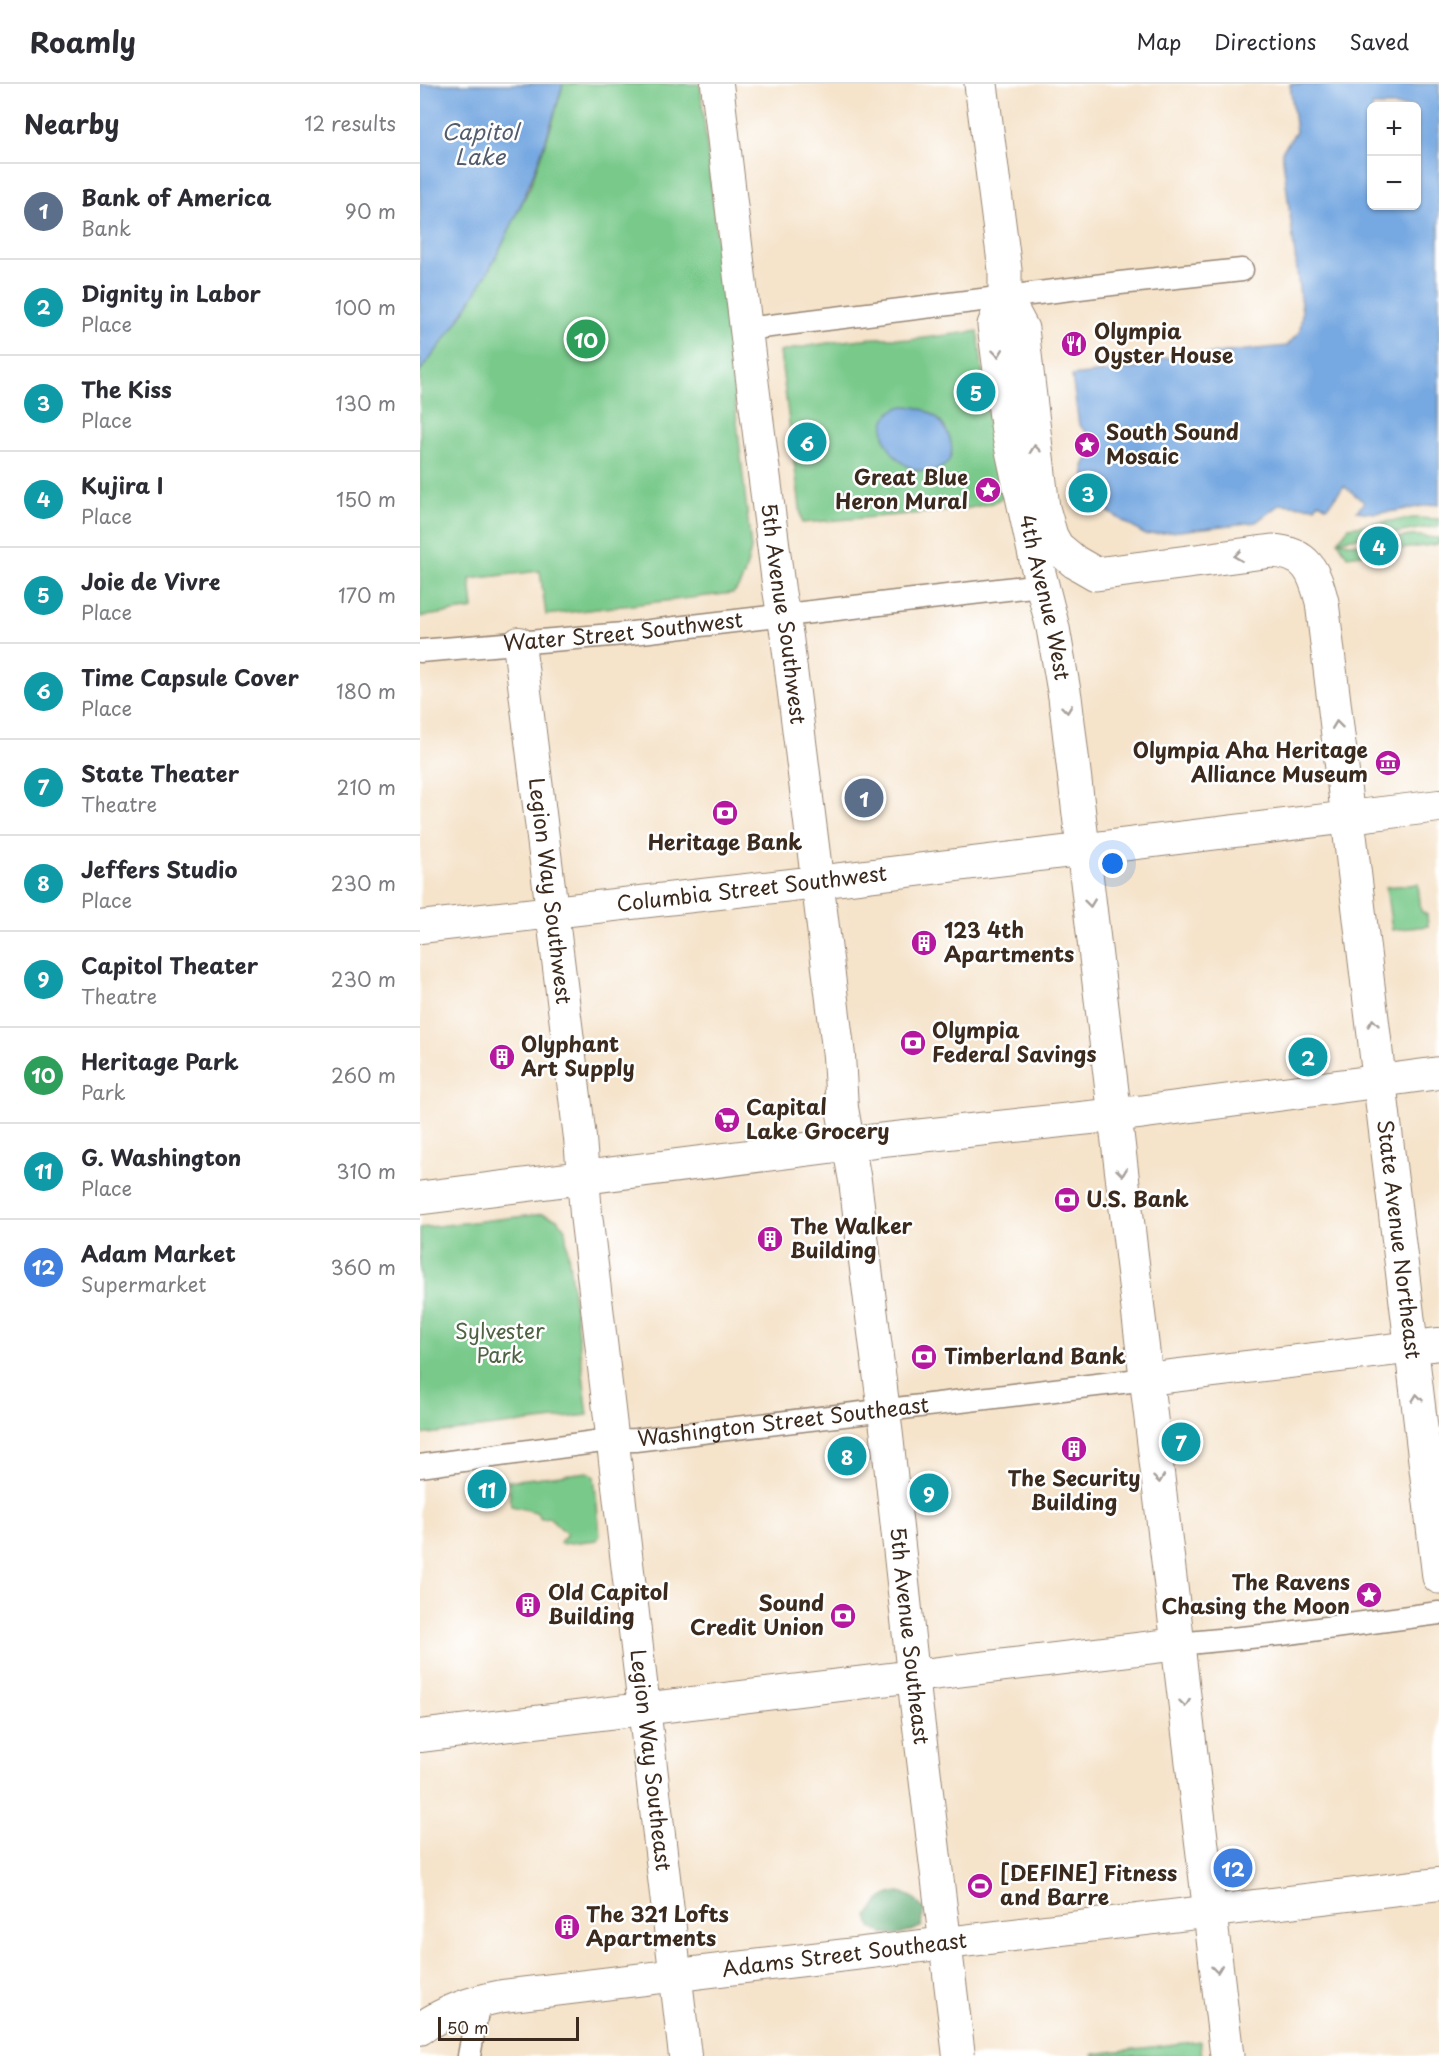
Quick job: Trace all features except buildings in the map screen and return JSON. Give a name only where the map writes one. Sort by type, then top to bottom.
[{"type":"main road","name":"4th Avenue West","points":[[981,84],[1004,265],[1005,297],[994,325],[1008,432],[1041,585],[1053,628],[1065,697],[1227,2056]]},
{"type":"main road","points":[[1005,297],[1022,328],[1032,425],[1046,524],[1057,547],[1075,562],[1096,574],[1070,590],[1060,600],[1055,612],[1053,628]]},
{"type":"main road","name":"State Avenue Northeast","points":[[1096,574],[1272,551],[1287,552],[1306,564],[1315,577],[1322,602],[1380,1081],[1425,1346],[1439,1577]]},
{"type":"main road","points":[[420,1198],[848,1144],[1380,1081]]},
{"type":"street","name":"5th Avenue Southwest","points":[[717,84],[746,329],[783,614],[788,637],[848,1144]]},
{"type":"street","points":[[746,329],[1242,270]]},
{"type":"street","name":"Water Street Southwest","points":[[420,651],[624,634],[1041,585]]},
{"type":"street","name":"Legion Way Southwest","points":[[519,643],[580,1138],[582,1177]]},
{"type":"street","name":"Columbia Street Southwest","points":[[420,927],[817,882],[1439,806]]},
{"type":"street","points":[[1380,1081],[1439,1073]]},
{"type":"street","name":"5th Avenue Southeast","points":[[848,1144],[855,1181],[883,1411],[959,2056]]},
{"type":"street","name":"Legion Way Southeast","points":[[582,1177],[685,2056]]},
{"type":"street","points":[[1147,1379],[1425,1346]]},
{"type":"street","name":"Washington Street Southeast","points":[[420,1466],[602,1441],[883,1411],[1147,1379]]},
{"type":"street","points":[[420,1736],[1178,1644],[1281,1634],[1439,1613]]},
{"type":"street","name":"Adams Street Southeast","points":[[420,2029],[449,2011],[478,2001],[503,1996],[1439,1884]]},
{"type":"street","points":[[469,2056],[478,2001]]},
{"type":"green space","points":[[563,84],[700,84],[751,549],[740,584],[733,593],[546,615],[540,571],[470,579],[473,609],[420,617],[420,371],[464,311],[504,240],[530,187]]},
{"type":"green space","points":[[978,331],[992,455],[1003,497],[993,503],[960,510],[802,523],[780,352],[845,341],[882,338],[909,340]]},
{"type":"green space","points":[[1413,518],[1439,519],[1439,527],[1339,541],[1366,544],[1417,536],[1439,538],[1439,544],[1347,556],[1338,541],[1349,527]]},
{"type":"green space","points":[[1418,884],[1421,911],[1427,915],[1428,926],[1392,930],[1386,887]]},
{"type":"green space","name":"Sylvester Park","points":[[543,1214],[558,1219],[565,1229],[588,1415],[420,1435],[420,1228]]},
{"type":"green space","points":[[588,1472],[594,1476],[600,1535],[597,1540],[561,1544],[566,1533],[549,1517],[541,1518],[536,1512],[511,1506],[508,1481]]},
{"type":"green space","points":[[901,1892],[914,1898],[924,1910],[922,1926],[896,1935],[885,1934],[871,1927],[868,1916],[878,1903],[890,1894]]},
{"type":"green space","points":[[1200,2041],[1202,2056],[1093,2056],[1094,2054]]},
{"type":"water","name":"Capitol Lake","points":[[420,84],[563,84],[538,161],[507,235],[468,306],[420,371]]},
{"type":"water","points":[[1290,84],[1439,84],[1439,504],[1367,513],[1357,511],[1364,502],[1344,486],[1327,507],[1319,502],[1315,507],[1280,504],[1256,522],[1145,535],[1096,504],[1086,486],[1084,465],[1098,444],[1079,425],[1072,376],[1138,368],[1148,360],[1287,346],[1300,331],[1302,312],[1282,151],[1296,132]]},
{"type":"water","points":[[904,406],[927,411],[937,418],[947,432],[952,450],[946,464],[938,469],[923,471],[909,467],[898,459],[889,447],[884,435],[884,423],[891,412]]},
{"type":"place","name":"Heritage Park","points":[[586,339]]},
{"type":"place","name":"Olympia Oyster House","points":[[1074,344]]},
{"type":"place","name":"Joie de Vivre","points":[[976,392]]},
{"type":"place","name":"Time Capsule Cover","points":[[807,442]]},
{"type":"place","name":"South Sound Mosaic","points":[[1087,445]]},
{"type":"place","name":"Great Blue Heron Mural","points":[[988,490]]},
{"type":"place","name":"The Kiss","points":[[1088,493]]},
{"type":"place","name":"Kujira I","points":[[1379,546]]},
{"type":"place","name":"Olympia Aha Heritage Alliance Museum","points":[[1388,763]]},
{"type":"place","name":"Bank of America","points":[[864,798]]},
{"type":"place","name":"Heritage Bank","points":[[725,813]]},
{"type":"place","name":"123 4th Apartments","points":[[924,943]]},
{"type":"place","name":"Olympia Federal Savings","points":[[913,1043]]},
{"type":"place","name":"Olyphant Art Supply","points":[[502,1057]]},
{"type":"place","name":"Dignity in Labor","points":[[1308,1057]]},
{"type":"place","name":"Capital Lake Grocery","points":[[727,1120]]},
{"type":"place","name":"U.S. Bank","points":[[1067,1200]]},
{"type":"place","name":"The Walker Building","points":[[770,1239]]},
{"type":"place","name":"Timberland Bank","points":[[924,1357]]},
{"type":"place","name":"State Theater","points":[[1181,1442]]},
{"type":"place","name":"The Security Building","points":[[1074,1449]]},
{"type":"place","name":"Jeffers Studio","points":[[847,1456]]},
{"type":"place","name":"G. Washington","points":[[487,1489]]},
{"type":"place","name":"Capitol Theater","points":[[929,1493]]},
{"type":"place","name":"The Ravens Chasing the Moon","points":[[1369,1595]]},
{"type":"place","name":"Old Capitol Building","points":[[528,1605]]},
{"type":"place","name":"Sound Credit Union","points":[[843,1616]]},
{"type":"place","name":"Adam Market","points":[[1233,1868]]},
{"type":"place","name":"[DEFINE] Fitness and Barre","points":[[980,1886]]},
{"type":"place","name":"The 321 Lofts Apartments","points":[[567,1927]]}]
